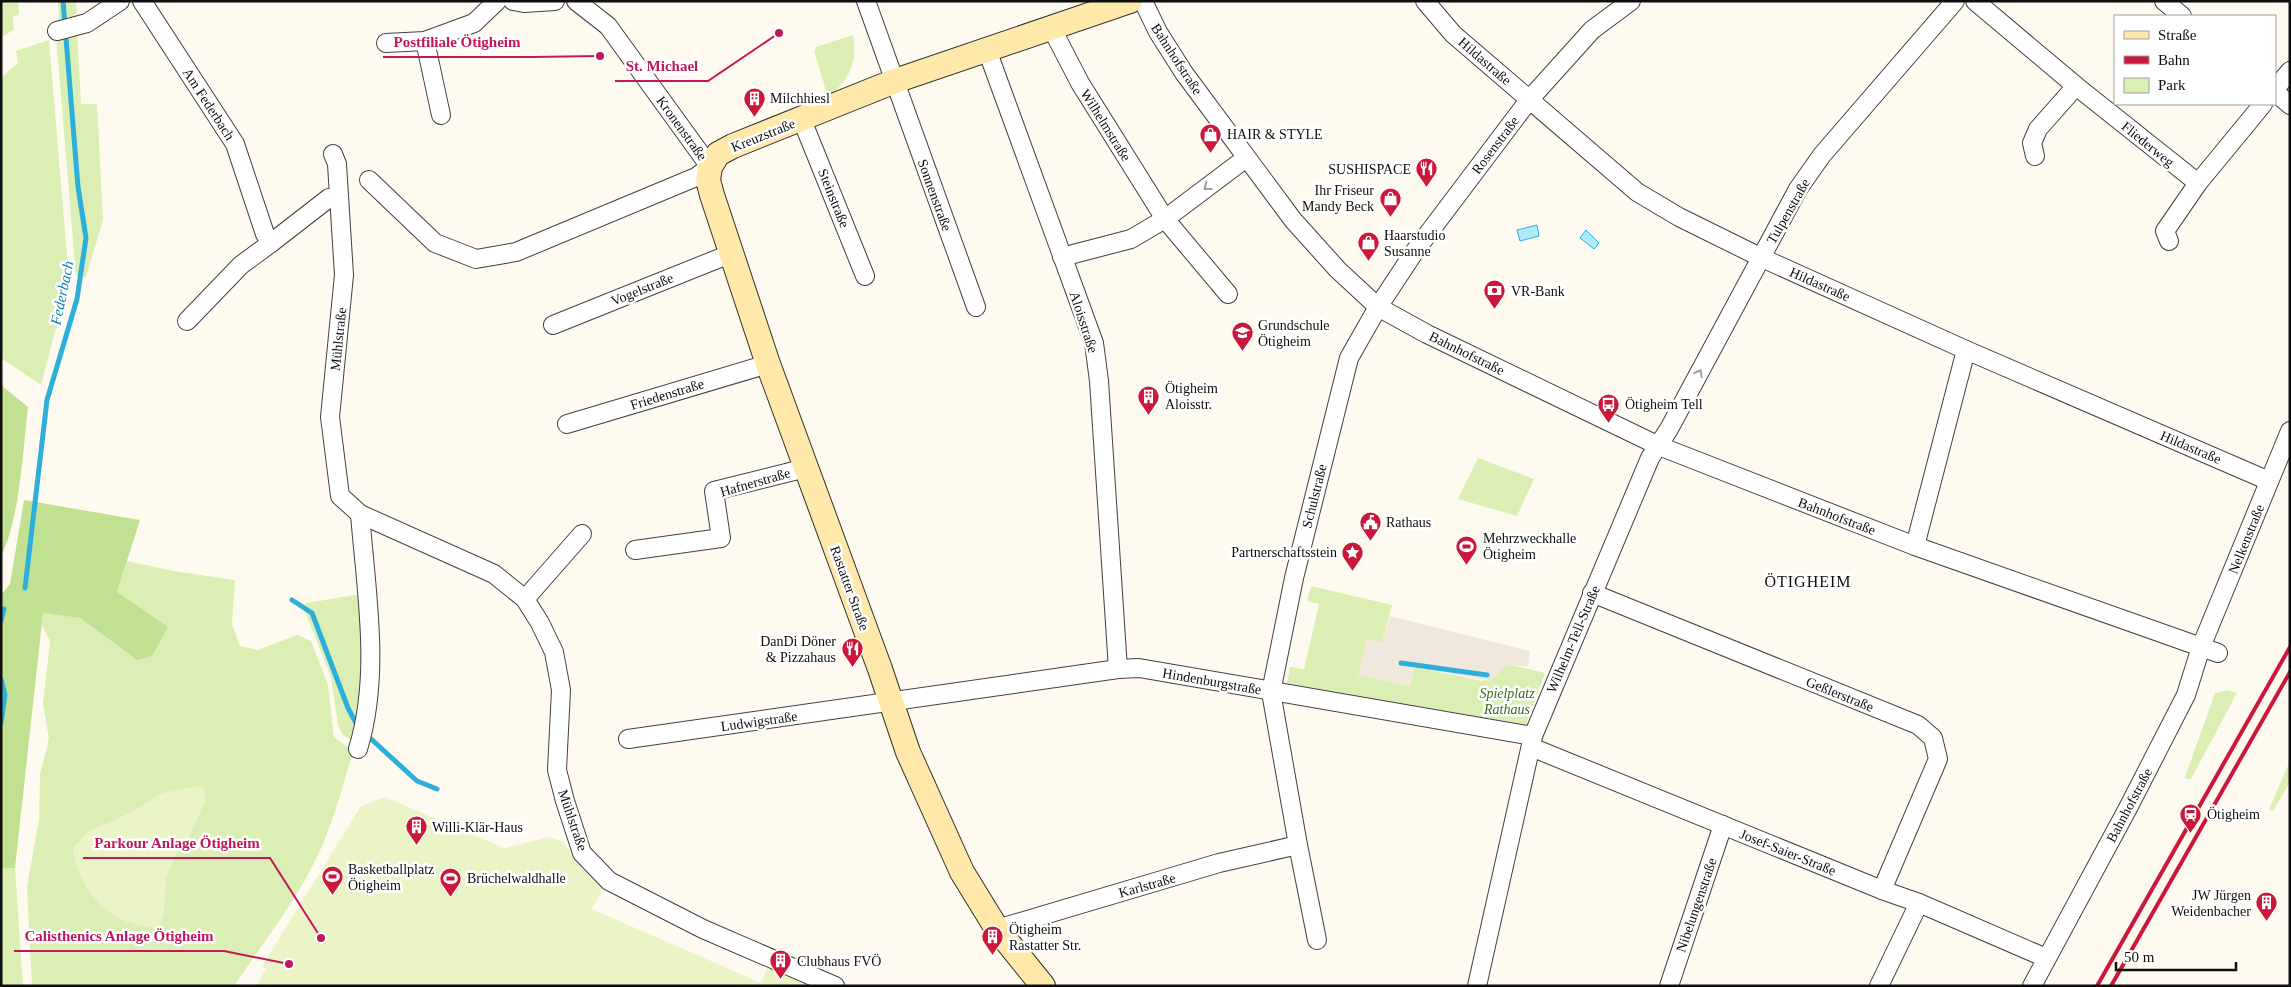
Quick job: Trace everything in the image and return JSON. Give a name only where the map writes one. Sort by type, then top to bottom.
[{"type":"street","points":[[57,30],[87,23],[120,1]]},
{"type":"street","name":"Am Federbach","points":[[142,1],[235,144],[265,234],[271,243]]},
{"type":"street","points":[[386,43],[425,41],[474,23],[497,1]]},
{"type":"street","points":[[513,1],[524,3],[555,1]]},
{"type":"street","name":"Kronenstraße","points":[[576,1],[608,26],[710,167]]},
{"type":"street","name":"Sonnenstraße","points":[[866,1],[896,82],[916,145],[976,307]]},
{"type":"street","name":"Kreuzstraße","points":[[369,180],[435,243],[476,259],[516,252],[696,177],[710,167],[718,154],[733,146],[896,82],[1130,1]]},
{"type":"street","name":"Bahnhofstraße","points":[[1143,1],[1158,32],[1184,73],[1293,220],[1338,270],[1378,307],[1427,334],[1659,446],[1914,546],[2218,653]]},
{"type":"street","name":"Hildastraße","points":[[1425,1],[1454,34],[1637,192],[1679,216],[1762,258],[1966,350],[2269,481]]},
{"type":"street","name":"Rosenstraße","points":[[1378,307],[1415,251],[1529,100],[1592,30],[1631,1]]},
{"type":"street","name":"Tulpenstraße","points":[[1659,446],[1798,189],[1822,156],[1954,1]]},
{"type":"street","name":"Fliederweg","points":[[1975,1],[2076,86],[2198,183]]},
{"type":"street","points":[[2164,1],[2181,15]]},
{"type":"street","name":"Wilhelmstraße","points":[[1052,29],[1080,83],[1165,219],[1228,294]]},
{"type":"street","points":[[425,41],[441,115]]},
{"type":"street","name":"Aloisstraße","points":[[987,50],[1094,343],[1099,381],[1118,669]]},
{"type":"street","points":[[2276,90],[2290,71]]},
{"type":"street","points":[[2036,156],[2032,142],[2038,129],[2076,86]]},
{"type":"street","points":[[2276,92],[2290,105]]},
{"type":"street","points":[[2169,241],[2165,230],[2198,183],[2262,105]]},
{"type":"street","name":"Steinstraße","points":[[802,120],[865,276]]},
{"type":"street","name":"Mühlstraße","points":[[333,154],[337,164],[344,276],[330,417],[340,496],[360,514],[494,574],[524,600],[540,623],[554,652],[561,690],[557,770],[565,801],[582,853],[609,881],[702,928],[835,986]]},
{"type":"street","points":[[1062,258],[1131,238],[1165,219],[1246,158]]},
{"type":"street","name":"Rastatter Straße","points":[[710,167],[708,180],[730,254],[908,752],[962,872],[997,929],[1043,986]]},
{"type":"street","points":[[187,321],[241,265],[329,198],[339,197]]},
{"type":"street","name":"Vogelstraße","points":[[553,325],[730,254]]},
{"type":"street","name":"Schulstraße","points":[[1271,692],[1294,578],[1349,358],[1378,307]]},
{"type":"street","points":[[1914,546],[1966,350]]},
{"type":"street","name":"Friedenstraße","points":[[567,424],[768,364]]},
{"type":"street","name":"Nelkenstraße","points":[[2201,647],[2290,431]]},
{"type":"street","name":"Wilhelm-Tell-Straße","points":[[1476,986],[1532,741],[1650,458],[1659,446]]},
{"type":"street","name":"Hafnerstraße","points":[[635,550],[720,538],[714,491],[806,468]]},
{"type":"street","points":[[358,749],[366,723],[371,656],[360,514]]},
{"type":"street","points":[[524,600],[582,534]]},
{"type":"street","name":"Geßlerstraße","points":[[1592,594],[1918,725],[1933,738],[1938,759],[1882,890]]},
{"type":"street","name":"Bahnhofstraße","points":[[2032,986],[2186,696],[2201,647]]},
{"type":"street","name":"Hindenburgstraße","points":[[891,702],[1118,669],[1139,668],[1532,741]]},
{"type":"street","points":[[1271,692],[1317,940]]},
{"type":"street","name":"Ludwigstraße","points":[[628,739],[891,702]]},
{"type":"street","name":"Josef-Saier-Straße","points":[[1532,741],[1723,825],[1882,890],[1919,903],[2046,958]]},
{"type":"street","name":"Nibelungenstraße","points":[[1669,986],[1723,825]]},
{"type":"street","name":"Karlstraße","points":[[997,929],[1219,864],[1298,845]]},
{"type":"street","points":[[1879,986],[1919,903]]},
{"type":"green space","points":[[1,1],[18,1],[19,15],[13,16],[14,30],[1,37]]},
{"type":"green space","points":[[58,1],[76,1],[77,14],[74,14],[75,18],[59,20]]},
{"type":"green space","points":[[77,31],[81,104],[97,104],[103,220],[86,277],[76,276],[56,37]]},
{"type":"green space","points":[[853,35],[854,53],[850,70],[841,84],[828,97],[814,51],[816,47]]},
{"type":"green space","points":[[49,40],[69,279],[41,385],[1,358],[1,78],[18,63],[16,51]]},
{"type":"green space","points":[[1,385],[28,407],[17,504],[13,523],[1,556]]},
{"type":"green space","points":[[1478,458],[1534,479],[1517,516],[1458,499]]},
{"type":"green space","points":[[24,500],[140,520],[117,592],[168,627],[152,656],[137,660],[80,618],[43,613],[15,868],[1,868],[1,595],[10,584]]},
{"type":"green space","points":[[127,561],[174,571],[235,580],[232,624],[240,646],[258,650],[297,635],[311,641],[328,685],[334,737],[353,751],[338,802],[319,853],[301,888],[234,986],[32,986],[27,887],[39,819],[40,774],[49,739],[43,704],[50,641],[42,625],[43,612],[80,618],[137,660],[117,592]]},
{"type":"green space","name":"Spielplatz Rathaus","points":[[1311,586],[1392,605],[1382,643],[1367,639],[1359,675],[1410,686],[1414,667],[1482,681],[1508,664],[1545,673],[1524,730],[1287,683],[1290,667],[1304,669],[1319,604],[1307,601]]},
{"type":"green space","points":[[362,594],[368,643],[355,743],[343,735],[338,725],[331,677],[305,611],[306,603]]},
{"type":"green space","points":[[2227,690],[2237,693],[2191,779],[2187,779],[2185,777],[2215,693]]},
{"type":"green space","points":[[2290,761],[2290,782],[2273,811],[2269,809]]},
{"type":"green space","points":[[201,786],[205,791],[205,801],[188,840],[176,854],[166,878],[164,914],[158,929],[126,921],[108,911],[93,896],[82,878],[73,848],[89,831],[132,812],[162,793]]},
{"type":"green space","name":"Brüchelwaldhalle","points":[[385,797],[504,848],[550,837],[563,842],[583,870],[604,887],[592,909],[761,983],[768,966],[817,986],[256,986],[266,969],[262,966],[361,806]]},
{"type":"green space","points":[[1,868],[15,868],[23,986],[1,986]]},
{"type":"shaded area","points":[[1390,616],[1530,651],[1528,667],[1508,664],[1490,681],[1414,667],[1410,686],[1358,675],[1367,638],[1382,643]]},
{"type":"water","points":[[1537,225],[1539,236],[1520,241],[1517,230]]},
{"type":"water","points":[[1586,230],[1599,243],[1594,249],[1580,238]]},
{"type":"waterway","name":"Federbach","points":[[25,588],[47,400],[77,299],[86,238],[78,187],[63,1]]},
{"type":"waterway","points":[[292,600],[312,613],[348,708],[358,727]]},
{"type":"waterway","name":"Federbach","points":[[1,621],[4,609]]},
{"type":"waterway","points":[[1401,663],[1487,675]]},
{"type":"waterway","name":"Federbach","points":[[1,679],[5,695],[1,723]]},
{"type":"waterway","points":[[370,738],[417,781],[437,789]]},
{"type":"railway","points":[[2097,986],[2290,647]]},
{"type":"railway","points":[[2111,986],[2290,672]]},
{"type":"place","name":"St. Michael","points":[[779,33]]},
{"type":"place","name":"Postfiliale Ötigheim","points":[[600,56]]},
{"type":"place","name":"Milchhiesl","points":[[754,117]]},
{"type":"place","name":"HAIR & STYLE","points":[[1211,153]]},
{"type":"place","name":"SUSHISPACE","points":[[1427,188]]},
{"type":"place","name":"Ihr Friseur Mandy Beck","points":[[1390,217]]},
{"type":"place","name":"Haarstudio Susanne","points":[[1368,262]]},
{"type":"place","name":"VR-Bank","points":[[1495,310]]},
{"type":"place","name":"Grundschule Ötigheim","points":[[1242,352]]},
{"type":"place","name":"Ötigheim Aloisstr.","points":[[1149,415]]},
{"type":"place","name":"Ötigheim Tell","points":[[1609,423]]},
{"type":"place","name":"Rathaus","points":[[1370,541]]},
{"type":"place","name":"Mehrzweckhalle Ötigheim","points":[[1467,565]]},
{"type":"place","name":"Partnerschaftsstein","points":[[1353,571]]},
{"type":"place","name":"DanDi Döner & Pizzahaus","points":[[852,668]]},
{"type":"place","name":"Ötigheim","points":[[2191,833]]},
{"type":"place","name":"Willi-Klär-Haus","points":[[416,846]]},
{"type":"place","name":"Basketballplatz Ötigheim","points":[[332,896]]},
{"type":"place","name":"Brüchelwaldhalle","points":[[451,897]]},
{"type":"place","name":"JW Jürgen Weidenbacher","points":[[2267,922]]},
{"type":"place","name":"Parkour Anlage Ötigheim","points":[[321,938]]},
{"type":"place","name":"Ötigheim Rastatter Str.","points":[[993,956]]},
{"type":"place","name":"Calisthenics Anlage Ötigheim","points":[[289,964]]},
{"type":"place","name":"Clubhaus FVÖ","points":[[781,980]]},
{"type":"district","name":"ÖTIGHEIM","points":[[1808,581]]}]
